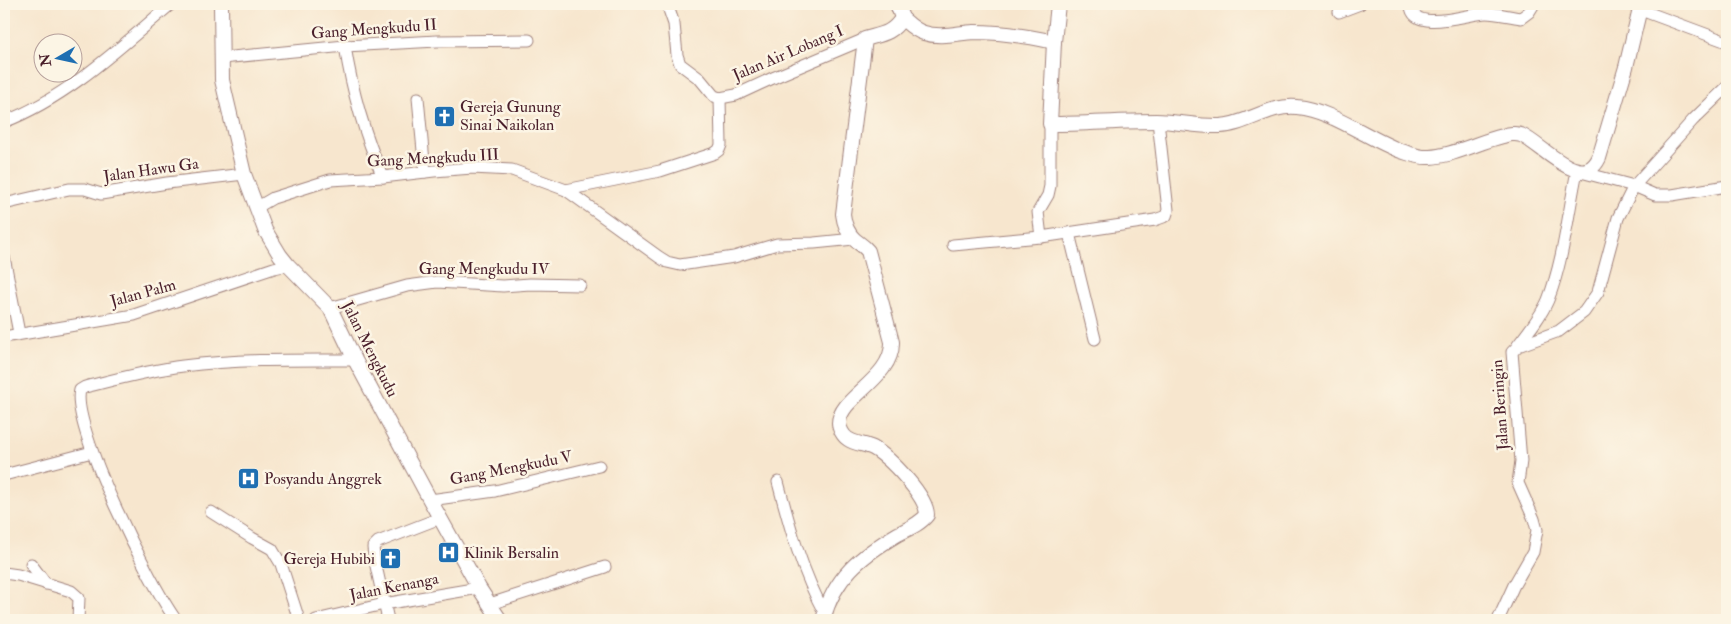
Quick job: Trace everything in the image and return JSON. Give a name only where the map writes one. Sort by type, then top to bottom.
[{"type":"street","points":[[4,122],[52,99],[107,58],[171,4]]},
{"type":"street","name":"Jalan Mengkudu","points":[[221,4],[222,80],[244,174],[265,230],[288,265],[330,308],[355,360],[430,500],[479,588],[500,620]]},
{"type":"street","name":"Jalan Air Lobang I","points":[[667,4],[674,24],[677,55],[680,64],[700,79],[714,96],[720,98],[736,95],[865,39],[889,32],[896,27],[902,18]]},
{"type":"street","points":[[897,4],[902,18],[922,33],[933,35],[972,32],[1006,33],[1054,42]]},
{"type":"street","points":[[1040,237],[1038,212],[1048,195],[1050,186],[1050,124],[1058,4]]},
{"type":"street","points":[[1339,12],[1360,4]]},
{"type":"street","points":[[1411,4],[1414,16],[1422,20],[1487,13],[1521,18],[1529,12],[1534,4]]},
{"type":"street","points":[[1577,171],[1589,170],[1596,166],[1641,7],[1727,42]]},
{"type":"street","name":"Jalan Air Lobang I","points":[[854,240],[844,224],[843,214],[865,39]]},
{"type":"street","name":"Gang Mengkudu II","points":[[222,58],[345,46],[437,41],[529,40]]},
{"type":"street","points":[[345,46],[361,116],[383,177]]},
{"type":"street","name":"Jalan Beringin","points":[[1498,620],[1514,585],[1533,552],[1537,530],[1518,483],[1521,461],[1512,352],[1518,346],[1559,331],[1584,312],[1592,303],[1598,292],[1618,218],[1634,186],[1693,120],[1727,87]]},
{"type":"street","points":[[418,98],[425,172]]},
{"type":"street","points":[[566,190],[660,171],[715,153],[719,150],[720,146],[720,98]]},
{"type":"street","points":[[1050,124],[1158,121],[1222,126],[1245,121],[1279,108],[1295,106],[1316,111],[1390,147],[1419,157],[1431,157],[1468,149],[1505,135],[1521,135],[1577,171],[1634,186],[1655,195],[1672,195],[1727,186]]},
{"type":"street","points":[[953,245],[1040,237],[1155,220],[1166,216],[1168,210],[1158,121]]},
{"type":"street","name":"Gang Mengkudu III","points":[[256,208],[273,198],[330,180],[472,168],[512,170],[566,190],[659,257],[667,262],[680,265],[734,257],[788,242],[814,243],[854,240]]},
{"type":"street","points":[[1518,346],[1548,300],[1564,241],[1577,171]]},
{"type":"street","name":"Jalan Hawu Ga","points":[[4,204],[68,189],[85,190],[101,194],[167,183],[244,174]]},
{"type":"street","points":[[1069,233],[1095,339]]},
{"type":"street","points":[[824,617],[835,590],[843,576],[853,566],[887,541],[920,522],[927,515],[927,509],[923,501],[894,465],[886,457],[870,447],[848,439],[842,433],[839,424],[840,416],[886,364],[892,351],[892,342],[868,251],[863,245],[854,240]]},
{"type":"street","points":[[4,257],[19,333]]},
{"type":"street","name":"Jalan Palm","points":[[4,337],[134,315],[288,265]]},
{"type":"street","name":"Gang Mengkudu IV","points":[[330,308],[407,286],[437,282],[503,286],[530,284],[580,285]]},
{"type":"street","points":[[176,620],[140,558],[92,452],[84,427],[79,401],[80,390],[85,387],[141,373],[182,366],[272,360],[355,360]]},
{"type":"street","points":[[4,475],[92,452]]},
{"type":"street","name":"Gang Mengkudu V","points":[[430,500],[495,490],[598,466]]},
{"type":"street","points":[[778,482],[801,564],[824,617]]},
{"type":"street","points":[[211,512],[272,549],[281,564],[299,620]]},
{"type":"street","points":[[388,620],[373,547],[386,538],[440,518]]},
{"type":"street","points":[[31,564],[46,584]]},
{"type":"street","points":[[490,604],[605,567]]},
{"type":"street","points":[[4,573],[18,575],[71,591],[79,598],[78,620]]},
{"type":"street","name":"Jalan Kenanga","points":[[316,620],[384,604],[479,588]]},
{"type":"place","name":"Gereja Gunung Sinai Naikolan","points":[[444,116]]},
{"type":"place","name":"Posyandu Anggrek","points":[[248,479]]},
{"type":"place","name":"Klinik Bersalin","points":[[448,553]]},
{"type":"place","name":"Gereja Hubibi","points":[[391,559]]}]
